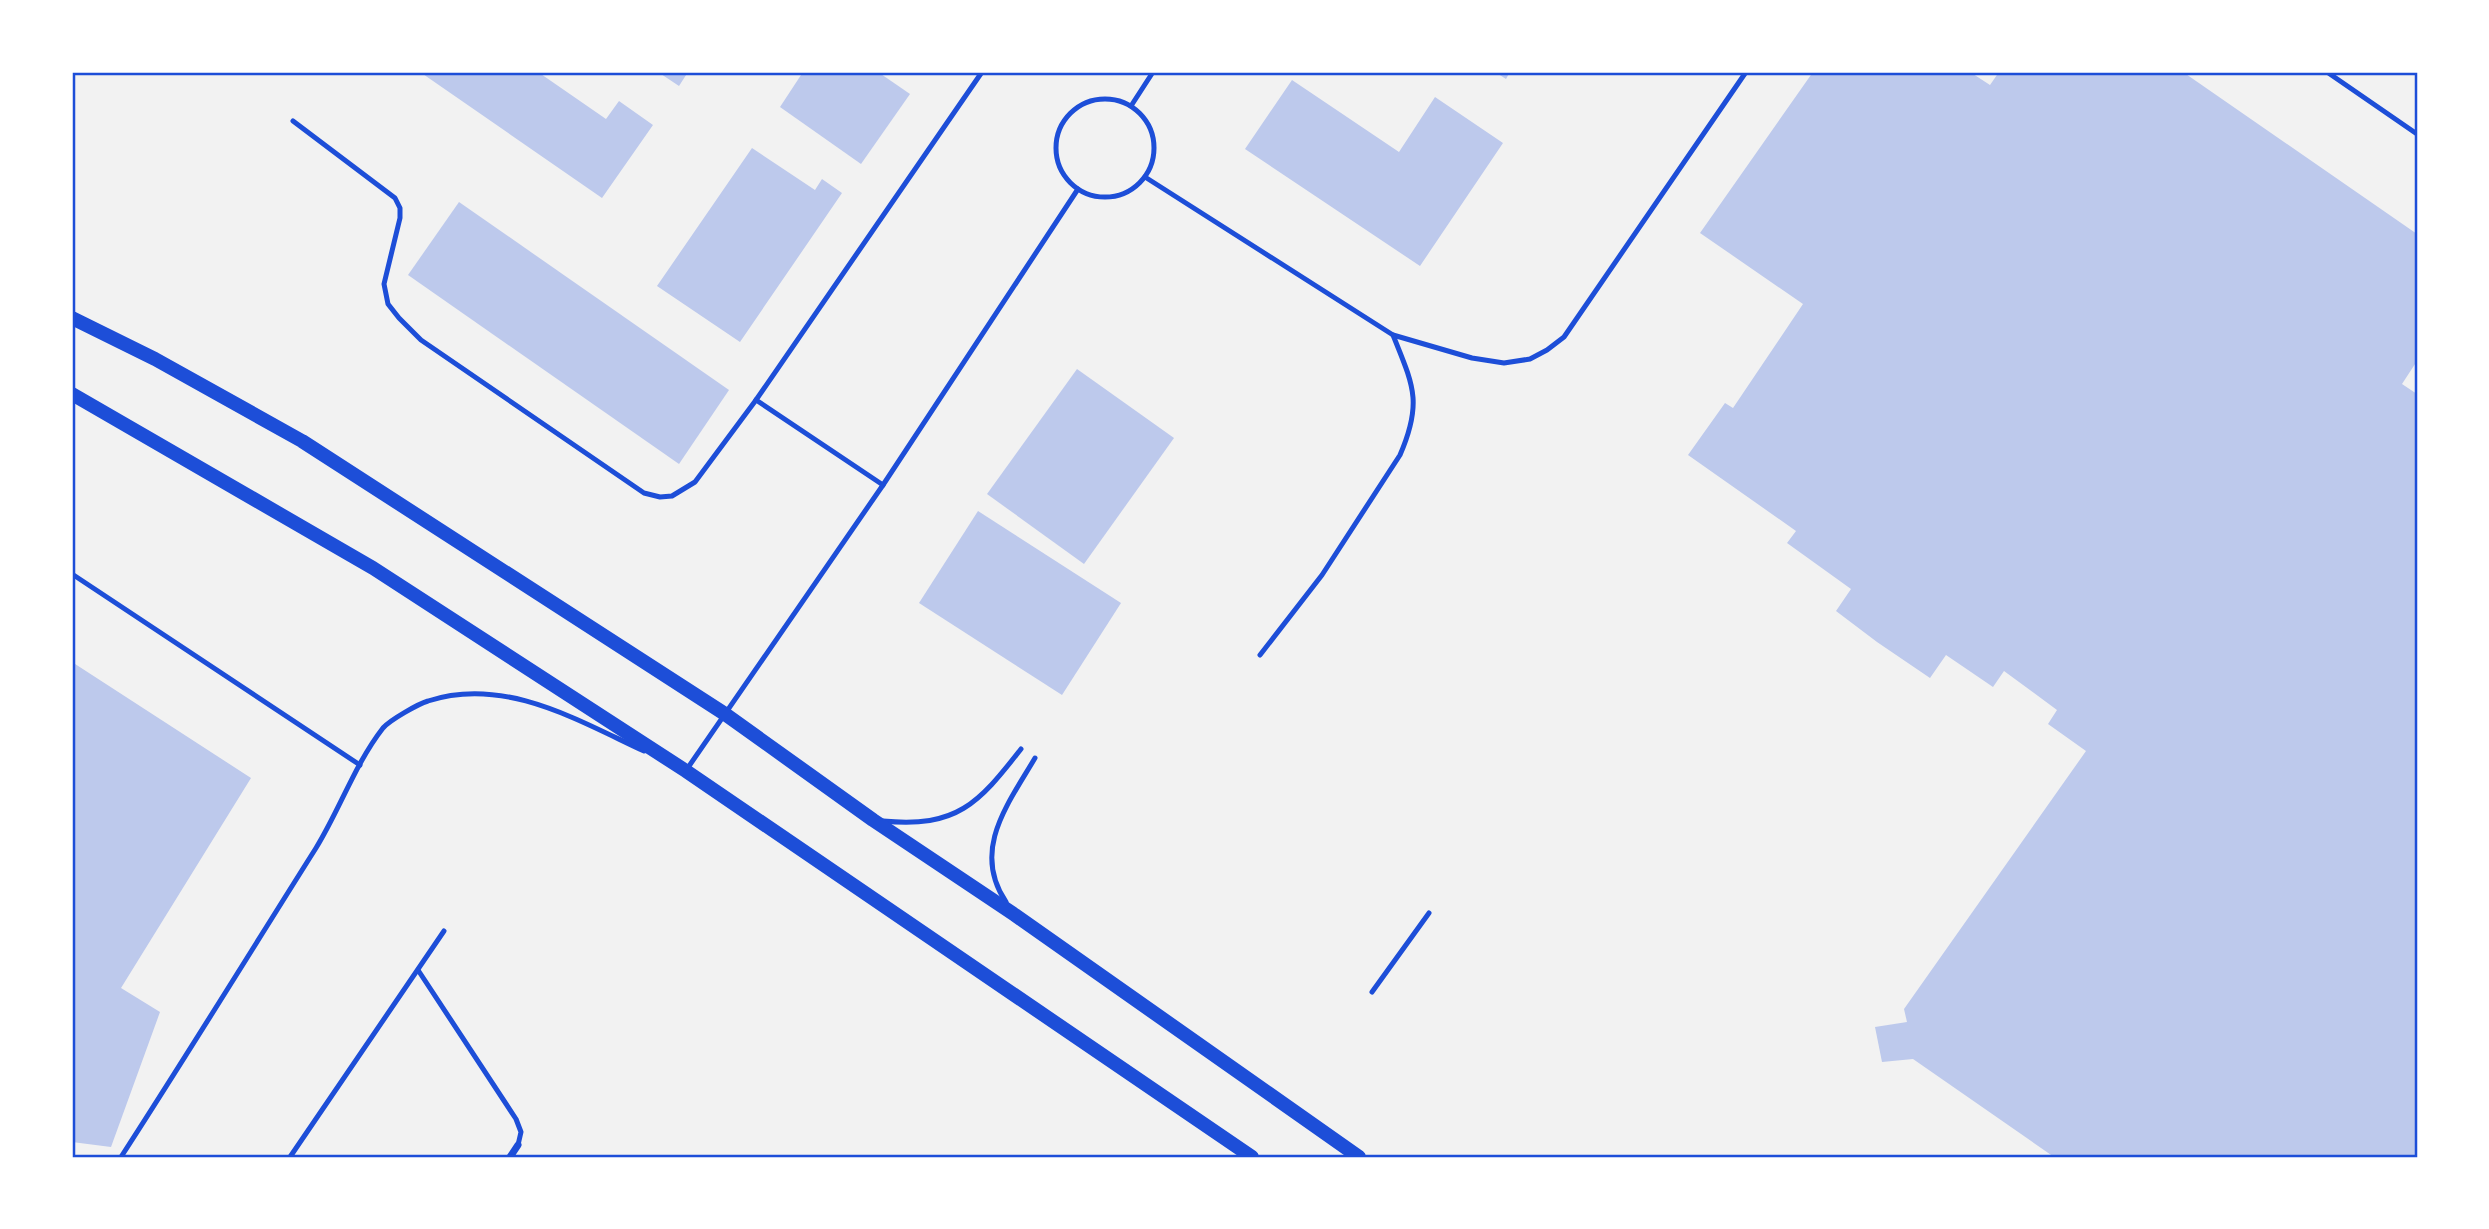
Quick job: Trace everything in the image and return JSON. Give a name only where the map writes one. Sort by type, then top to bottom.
[{"type":"main road","points":[[72,318],[155,359],[302,441],[725,714],[873,820],[1015,915],[1359,1157]]},
{"type":"main road","points":[[72,394],[373,568],[686,771],[1252,1157]]},
{"type":"street","points":[[510,1157],[518,1145]]},
{"type":"lane","points":[[293,121],[395,198],[400,208],[400,218],[384,284],[388,303],[399,318],[421,340],[644,493],[660,497],[672,496],[695,481],[756,400],[982,72]]},
{"type":"lane","points":[[1131,106],[1153,72]]},
{"type":"lane","points":[[1145,177],[1393,335],[1472,358],[1504,363],[1530,359],[1547,351],[1564,337],[1746,72]]},
{"type":"lane","points":[[2327,72],[2417,134]]},
{"type":"lane","points":[[1101,99],[1116,100],[1131,106],[1143,117],[1151,131],[1155,147],[1152,163],[1145,177],[1135,188],[1121,195],[1092,195],[1078,189],[1067,179],[1059,165],[1056,151],[1058,135],[1064,122],[1080,107],[1101,99]]},
{"type":"lane","points":[[121,1157],[318,844],[360,765],[385,726],[426,701],[472,692],[521,698],[686,771],[883,485],[1078,189]]},
{"type":"lane","points":[[1259,655],[1322,575],[1401,455],[1409,436],[1415,410],[1413,387],[1393,335]]},
{"type":"lane","points":[[756,400],[883,485]]},
{"type":"lane","points":[[72,574],[360,765]]},
{"type":"lane","points":[[873,820],[909,824],[945,819],[961,811],[992,787],[1021,749]]},
{"type":"lane","points":[[1015,915],[997,885],[992,850],[1002,812],[1035,758]]},
{"type":"lane","points":[[1372,992],[1429,913]]},
{"type":"lane","points":[[290,1157],[444,931]]},
{"type":"lane","points":[[418,970],[516,1119],[521,1132],[518,1145]]},
{"type":"building","points":[[420,72],[538,72],[606,119],[619,101],[653,125],[602,198]]},
{"type":"building","points":[[658,72],[688,72],[679,86]]},
{"type":"building","points":[[803,72],[878,72],[910,94],[861,164],[780,107]]},
{"type":"building","points":[[1495,72],[1510,72],[1506,79]]},
{"type":"building","points":[[1813,72],[1970,72],[1990,85],[1999,72],[2183,72],[2417,234],[2417,361],[2402,384],[2417,394],[2417,1157],[2054,1157],[1913,1059],[1882,1062],[1875,1027],[1907,1022],[1904,1009],[2086,751],[2048,724],[2057,710],[2004,671],[1993,687],[1946,655],[1930,678],[1877,642],[1836,611],[1851,589],[1787,543],[1796,531],[1688,455],[1725,403],[1733,408],[1803,304],[1700,233]]},
{"type":"building","points":[[1292,80],[1399,152],[1435,97],[1503,143],[1420,266],[1245,149]]},
{"type":"building","points":[[752,148],[815,190],[822,179],[842,193],[740,342],[657,286]]},
{"type":"building","points":[[459,202],[729,390],[679,464],[408,275]]},
{"type":"building","points":[[1077,369],[1174,438],[1084,564],[987,494]]},
{"type":"building","points":[[978,511],[1121,603],[1062,695],[919,603]]},
{"type":"building","points":[[72,662],[251,778],[121,988],[160,1012],[111,1147],[72,1142]]}]
